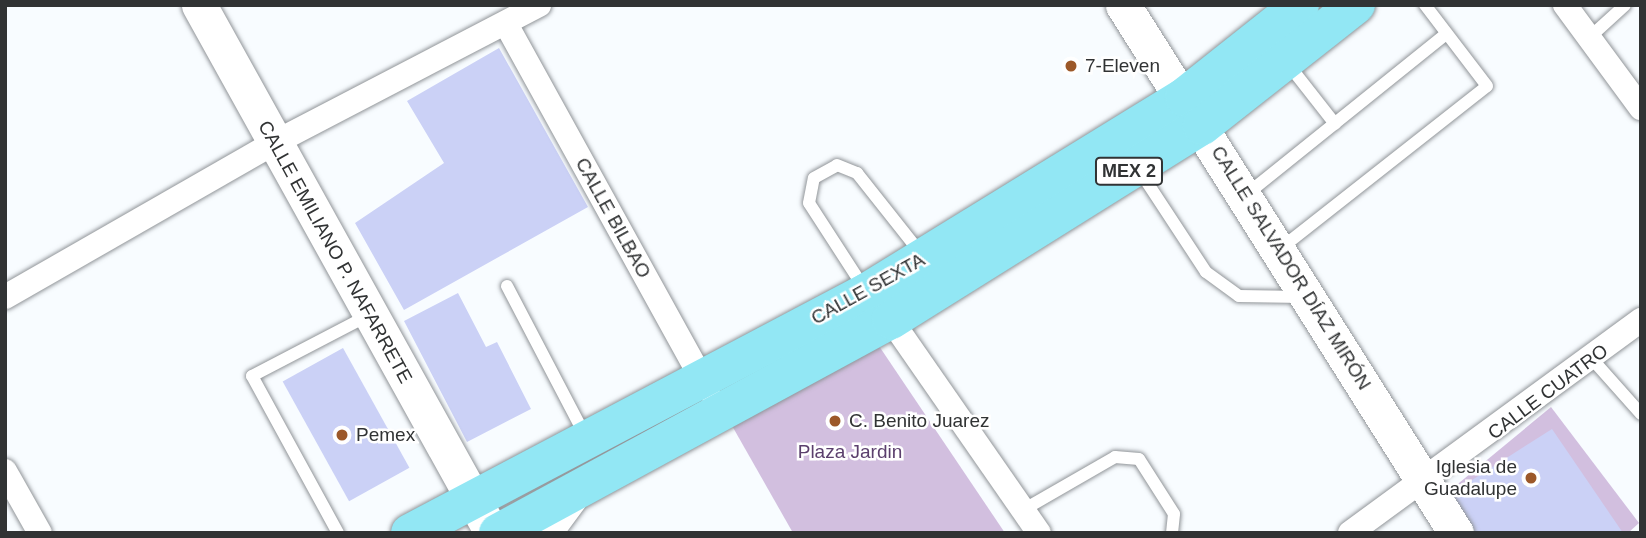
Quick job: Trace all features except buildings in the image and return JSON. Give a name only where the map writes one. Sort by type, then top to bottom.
[{"type":"main road","name":"CALLE SEXTA","points":[[495,533],[720,412],[879,306],[1137,166],[1300,5]]},
{"type":"main road","name":"CALLE SEXTA","points":[[410,533],[701,379],[879,306],[925,258],[1285,61],[1356,5]]},
{"type":"street","name":"CALLE EMILIANO P. NAFARRETE","points":[[199,5],[369,315],[495,533]]},
{"type":"street","points":[[5,297],[274,143],[540,5]]},
{"type":"street","name":"CALLE SALVADOR DÍAZ MIRÓN","points":[[1123,5],[1247,194],[1455,533]]},
{"type":"street","points":[[1565,5],[1641,107]]},
{"type":"street","name":"CALLE BILBAO","points":[[506,24],[720,412]]},
{"type":"street","points":[[879,306],[1039,533]]},
{"type":"street","name":"CALLE CUATRO","points":[[1350,533],[1425,483],[1593,360],[1641,320]]},
{"type":"street","points":[[5,471],[40,533]]},
{"type":"street","name":"CALLE SEXTA","points":[[551,533],[587,484]]},
{"type":"lane","points":[[1280,250],[1488,86],[1425,5]]},
{"type":"lane","points":[[1590,37],[1625,5]]},
{"type":"lane","points":[[1247,194],[1446,34]]},
{"type":"lane","points":[[1285,61],[1335,124]]},
{"type":"lane","points":[[879,306],[809,203],[814,178],[837,165],[857,173],[925,258]]},
{"type":"lane","points":[[1137,166],[1206,272],[1239,296],[1308,297]]},
{"type":"lane","points":[[506,286],[586,439]]},
{"type":"lane","points":[[338,533],[252,376],[369,315]]},
{"type":"lane","points":[[1593,360],[1641,414]]},
{"type":"lane","points":[[1023,510],[1115,457],[1139,459],[1174,514],[1172,533]]},
{"type":"green space","name":"Plaza Jardin","points":[[877,343],[1005,533],[793,533],[731,424]]},
{"type":"green space","name":"Iglesia de Guadalupe","points":[[1551,407],[1639,523],[1628,533],[1465,533],[1442,497]]},
{"type":"place","name":"7-Eleven","points":[[1071,66]]},
{"type":"place","name":"C. Benito Juarez","points":[[835,421]]},
{"type":"place","name":"Pemex","points":[[342,435]]},
{"type":"place","name":"Iglesia de Guadalupe","points":[[1531,478]]}]
